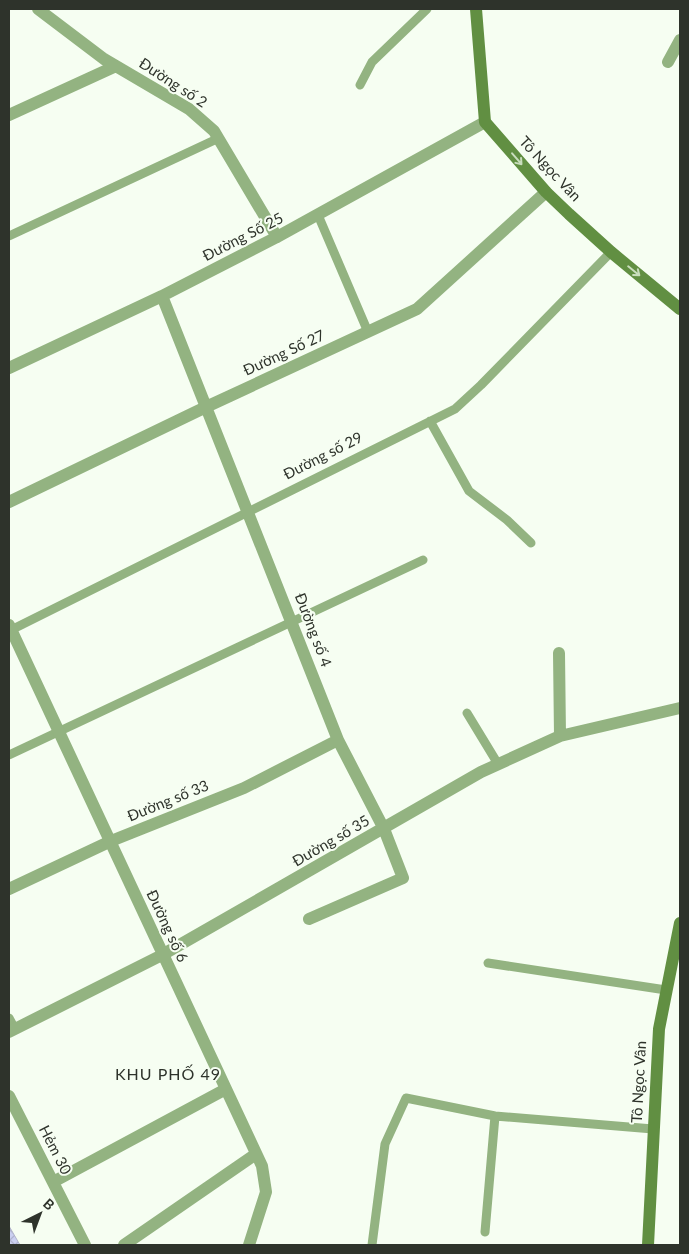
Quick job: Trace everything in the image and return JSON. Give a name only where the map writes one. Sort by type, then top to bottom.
[{"type":"main road","points":[[476,9],[485,122]]},
{"type":"main road","name":"Tô Ngọc Vân","points":[[485,122],[546,192],[611,252],[680,309]]},
{"type":"main road","name":"Tô Ngọc Vân","points":[[648,1245],[659,1030],[666,990],[677,948],[680,923]]},
{"type":"street","name":"Đường số 2","points":[[38,9],[116,66],[189,109],[214,130],[278,238]]},
{"type":"street","points":[[668,62],[680,40]]},
{"type":"street","points":[[9,114],[116,66]]},
{"type":"street","name":"Đường Số 25","points":[[9,368],[162,296],[278,238],[485,122]]},
{"type":"street","name":"Đường Số 27","points":[[9,502],[206,407],[417,309],[546,192]]},
{"type":"street","name":"Đường số 4","points":[[162,296],[338,740],[384,829],[403,878],[310,920]]},
{"type":"street","name":"Đường số 6","points":[[10,629],[60,732],[162,955],[262,1166],[266,1192],[249,1245]]},
{"type":"street","points":[[560,653],[560,736]]},
{"type":"street","name":"Đường số 35","points":[[11,1026],[162,955],[498,764],[560,736],[680,708]]},
{"type":"street","name":"Đường số 33","points":[[9,889],[111,841],[244,788],[338,740]]},
{"type":"street","points":[[53,1182],[226,1089]]},
{"type":"street","name":"Hẻm 30","points":[[9,1096],[85,1245]]},
{"type":"street","points":[[124,1245],[256,1154]]},
{"type":"lane","points":[[360,85],[372,62],[428,9]]},
{"type":"lane","points":[[9,236],[219,138]]},
{"type":"lane","points":[[318,215],[368,332]]},
{"type":"lane","name":"Đường số 29","points":[[10,629],[455,409],[481,385],[611,252]]},
{"type":"lane","points":[[430,421],[469,490],[507,520],[531,543]]},
{"type":"lane","points":[[9,755],[291,620],[423,560]]},
{"type":"lane","points":[[467,713],[498,764]]},
{"type":"lane","points":[[488,963],[666,990]]},
{"type":"lane","points":[[372,1245],[385,1144],[406,1098],[495,1116],[653,1129]]},
{"type":"lane","points":[[485,1232],[495,1116]]},
{"type":"building","points":[[9,1226],[20,1245],[9,1245]]},
{"type":"district","name":"KHU PHỐ 49","points":[[168,1074]]}]
